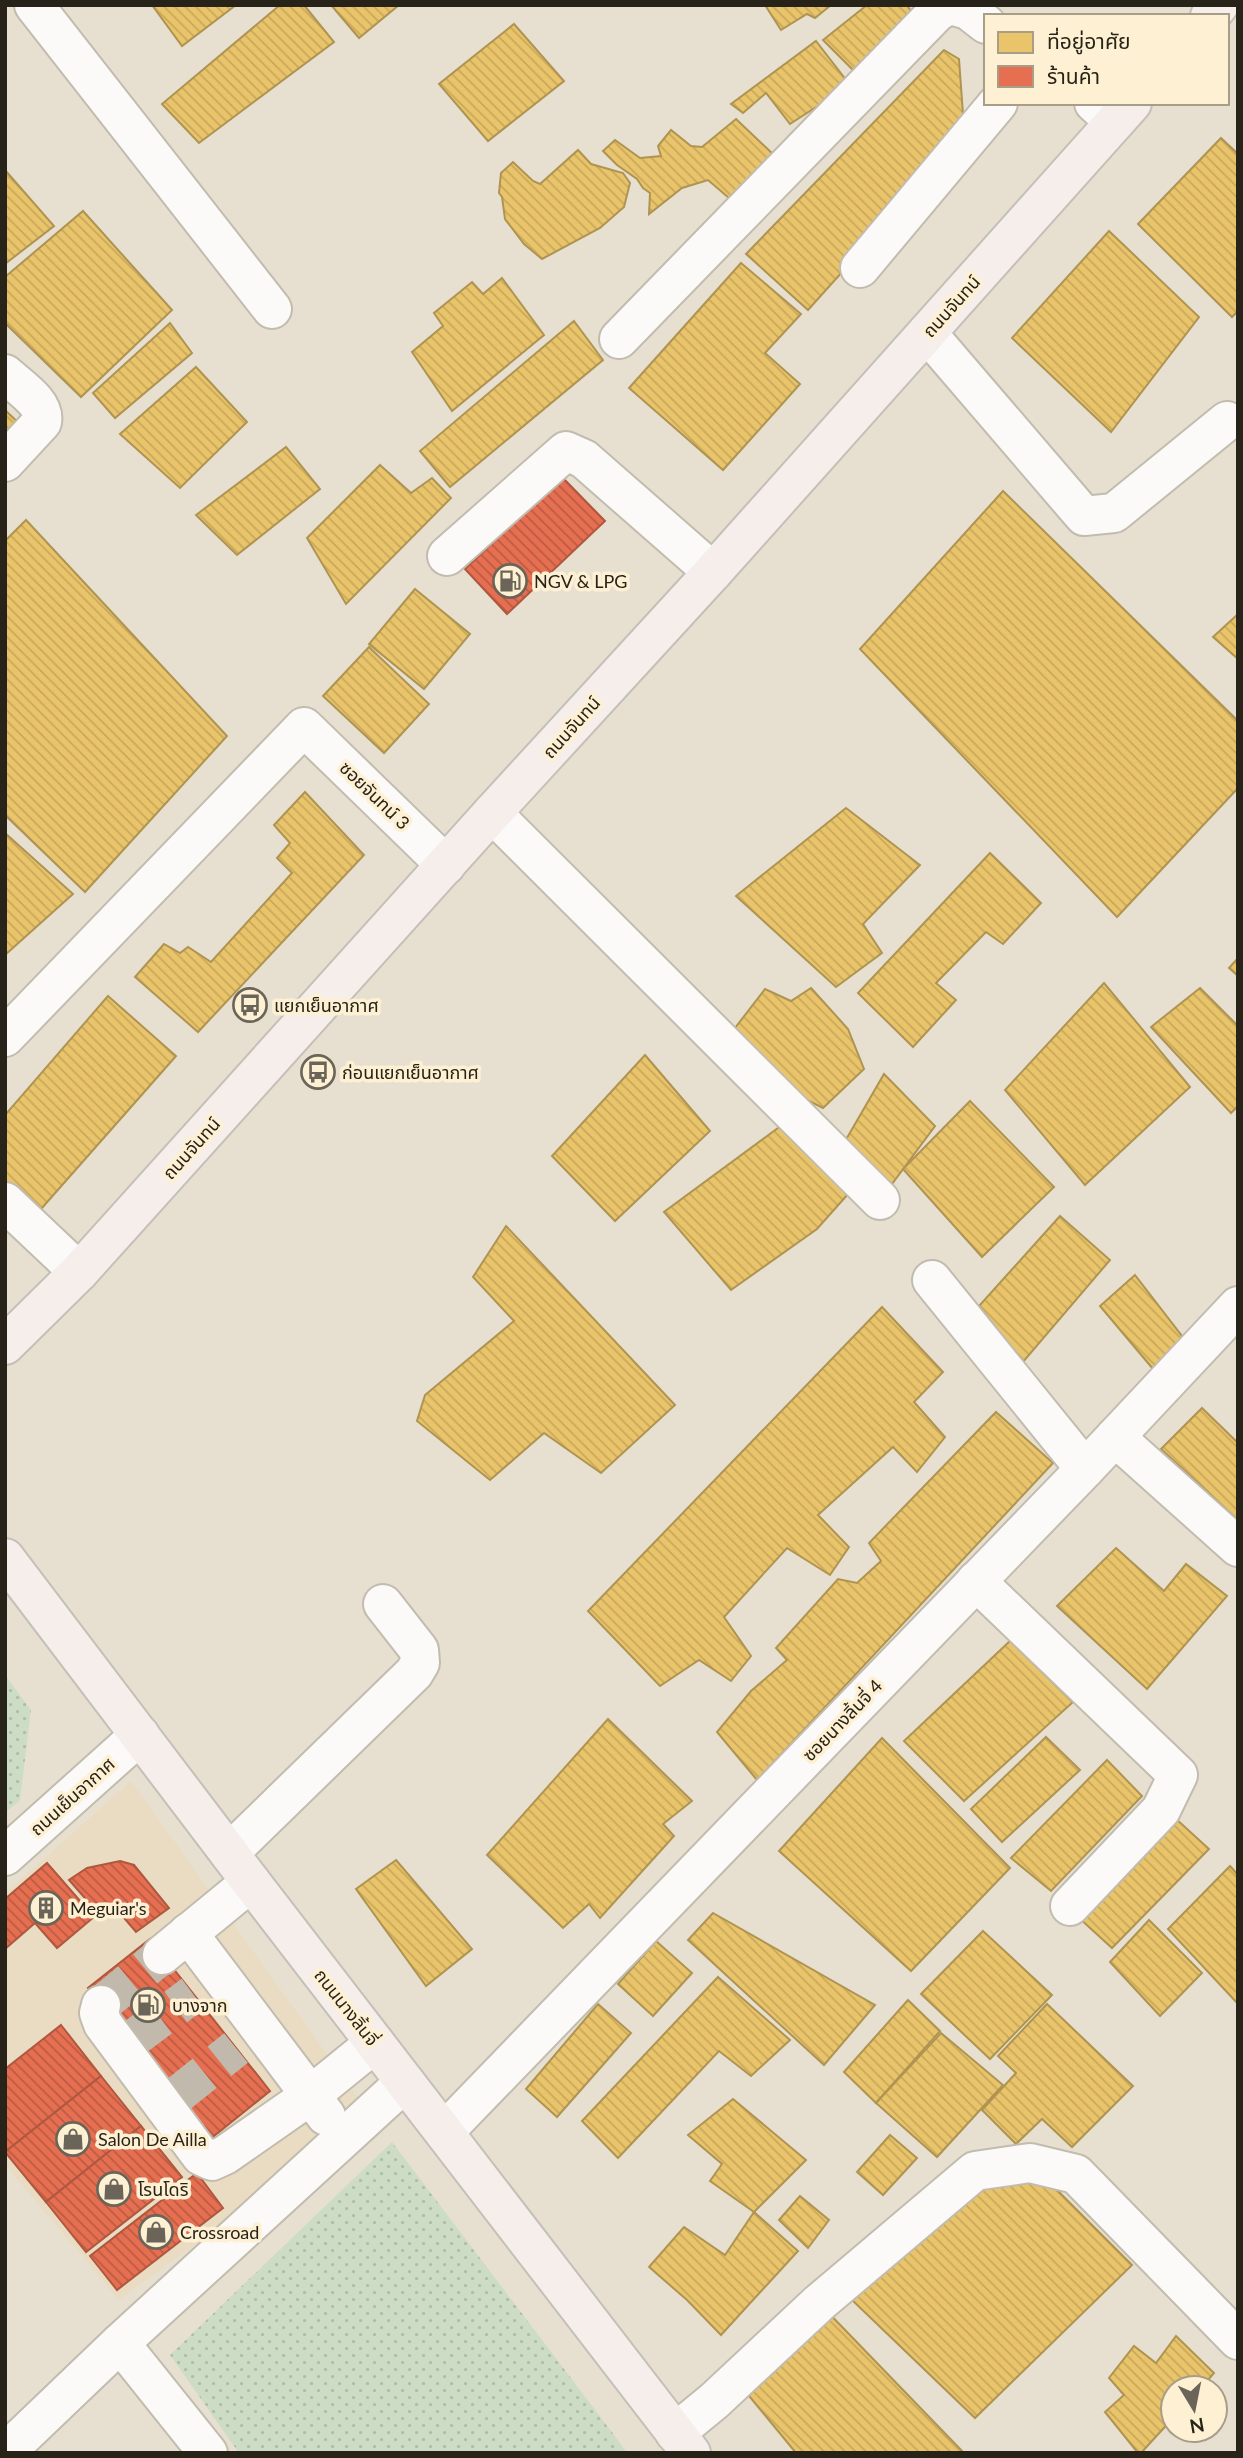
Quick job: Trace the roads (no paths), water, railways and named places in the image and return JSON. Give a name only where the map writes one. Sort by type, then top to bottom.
[{"type":"main road","name":"ถนนจันทน์","points":[[5,1345],[79,1272],[713,572],[927,333],[1114,110]]},
{"type":"main road","name":"ถนนนางลิ้นจี่","points":[[5,1558],[683,2443]]},
{"type":"street","points":[[34,5],[272,309]]},
{"type":"street","points":[[619,339],[936,13],[949,5],[968,10],[984,22]]},
{"type":"street","points":[[860,268],[996,105]]},
{"type":"street","points":[[927,333],[1084,516],[1114,513],[1227,421]]},
{"type":"street","points":[[5,374],[39,406],[43,415],[42,422],[5,463]]},
{"type":"street","points":[[447,555],[566,451],[584,459],[713,572]]},
{"type":"street","name":"ซอยจันทน์ 3","points":[[5,1037],[304,727],[446,865]]},
{"type":"street","points":[[492,813],[880,1200]]},
{"type":"street","points":[[5,1202],[79,1272]]},
{"type":"street","points":[[932,1280],[1084,1469]]},
{"type":"street","name":"ซอยนางลิ้นจี่ 4","points":[[444,2132],[1234,1316]]},
{"type":"street","points":[[1115,1437],[1238,1547]]},
{"type":"street","points":[[976,1581],[1178,1775],[1161,1811],[1070,1906]]},
{"type":"street","points":[[343,2138],[311,2095],[248,2038],[175,1944],[414,1673],[420,1662],[419,1650],[383,1604]]},
{"type":"street","name":"ถนนเย็นอากาศ","points":[[5,1856],[140,1735]]},
{"type":"street","points":[[101,2005],[99,2013],[103,2024],[126,2045],[169,2101],[201,2156],[212,2161],[225,2155],[311,2095],[375,2043]]},
{"type":"street","points":[[5,2453],[120,2343],[405,2082]]},
{"type":"street","points":[[683,2443],[714,2401],[819,2303],[975,2171],[1030,2163],[1076,2174],[1238,2340]]},
{"type":"street","points":[[120,2343],[208,2453]]},
{"type":"tunnel","points":[[101,2005],[162,1955]]},
{"type":"tunnel","points":[[130,2041],[193,1994]]},
{"type":"tunnel","points":[[175,2097],[236,2048]]},
{"type":"place","name":"NGV & LPG","points":[[510,581]]},
{"type":"place","name":"แยกเย็นอากาศ","points":[[250,1005]]},
{"type":"place","name":"ก่อนแยกเย็นอากาศ","points":[[318,1072]]},
{"type":"place","name":"Meguiar's","points":[[46,1908]]},
{"type":"place","name":"บางจาก","points":[[148,2005]]},
{"type":"place","name":"Salon De Ailla","points":[[73,2139]]},
{"type":"place","name":"โรนโดริ","points":[[114,2189]]},
{"type":"place","name":"Crossroad","points":[[156,2232]]}]
